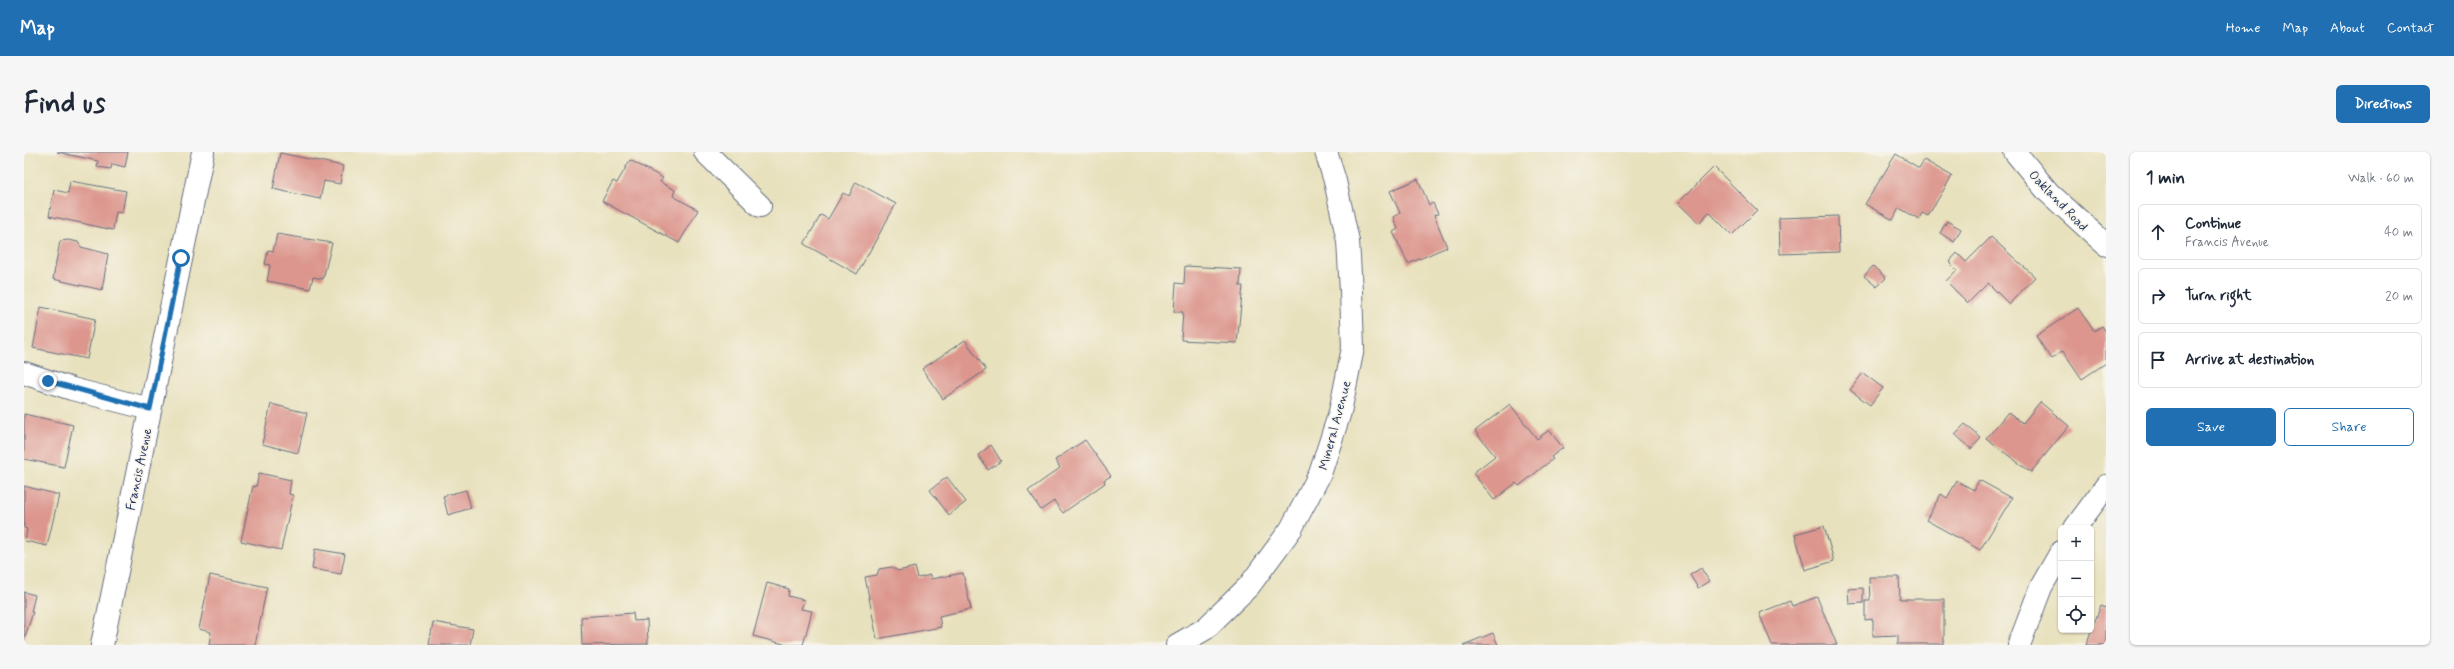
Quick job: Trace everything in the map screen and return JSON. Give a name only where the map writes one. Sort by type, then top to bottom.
[{"type":"street","name":"Francis Avenue","points":[[102,645],[203,152]]},
{"type":"street","points":[[705,152],[760,206]]},
{"type":"street","name":"Mineral Avenue","points":[[1177,645],[1205,629],[1249,586],[1291,528],[1320,474],[1340,412],[1353,348],[1351,291],[1348,241],[1335,181],[1326,152]]},
{"type":"street","name":"Oakland Road","points":[[2015,152],[2048,192],[2106,245]]},
{"type":"street","points":[[24,373],[72,389],[150,409]]},
{"type":"street","points":[[2077,525],[2106,486]]},
{"type":"street","points":[[2019,645],[2041,587],[2058,557]]},
{"type":"building","points":[[57,152],[128,152],[125,167],[112,164],[111,169],[97,167],[98,161]]},
{"type":"building","points":[[280,153],[343,166],[340,184],[324,181],[320,199],[273,189]]},
{"type":"building","points":[[1896,154],[1919,168],[1924,160],[1952,176],[1928,216],[1922,213],[1919,219],[1899,208],[1893,220],[1865,204]]},
{"type":"building","points":[[630,160],[663,178],[660,182],[675,190],[673,196],[698,210],[679,243],[602,201],[613,181],[617,183]]},
{"type":"building","points":[[1714,167],[1757,210],[1732,235],[1709,212],[1699,223],[1678,203]]},
{"type":"building","points":[[1418,179],[1429,205],[1433,203],[1438,214],[1434,215],[1447,247],[1408,264],[1393,232],[1398,229],[1393,217],[1400,213],[1390,191]]},
{"type":"building","points":[[70,181],[126,191],[122,213],[116,212],[113,230],[49,216],[54,190],[68,193]]},
{"type":"building","points":[[856,182],[896,204],[857,274],[804,244],[821,215],[828,219],[843,193],[849,196]]},
{"type":"building","points":[[1838,216],[1839,252],[1780,254],[1779,218]]},
{"type":"building","points":[[1947,221],[1961,229],[1954,242],[1940,233]]},
{"type":"building","points":[[277,234],[332,243],[323,279],[313,277],[310,289],[267,281],[270,265],[265,264],[268,250],[273,251]]},
{"type":"building","points":[[1991,237],[2035,277],[2009,304],[1988,283],[1968,303],[1946,281],[1957,270],[1949,262],[1957,253],[1966,262]]},
{"type":"building","points":[[68,240],[78,242],[81,247],[108,254],[102,290],[53,279],[60,241]]},
{"type":"building","points":[[1185,266],[1241,269],[1240,286],[1243,286],[1237,343],[1181,340],[1183,312],[1174,312],[1176,283],[1184,284]]},
{"type":"building","points":[[1873,266],[1886,278],[1877,287],[1864,276]]},
{"type":"building","points":[[41,307],[95,319],[87,359],[33,348]]},
{"type":"building","points":[[2078,308],[2094,331],[2102,326],[2106,332],[2106,363],[2082,379],[2063,351],[2051,359],[2036,336]]},
{"type":"building","points":[[965,340],[986,370],[943,399],[922,369]]},
{"type":"building","points":[[1863,373],[1883,388],[1870,405],[1850,390]]},
{"type":"building","points":[[2040,402],[2069,426],[2031,472],[1986,439],[2008,412],[2023,423]]},
{"type":"building","points":[[271,404],[307,413],[298,453],[262,444]]},
{"type":"building","points":[[1510,404],[1537,439],[1549,430],[1563,448],[1551,457],[1553,459],[1519,486],[1516,483],[1494,500],[1473,473],[1495,456],[1475,431]]},
{"type":"building","points":[[24,414],[73,425],[64,467],[24,459]]},
{"type":"building","points":[[1965,424],[1981,438],[1971,449],[1955,434]]},
{"type":"building","points":[[1085,440],[1111,476],[1104,480],[1105,483],[1063,513],[1054,501],[1041,510],[1028,491],[1060,468],[1055,460]]},
{"type":"building","points":[[991,445],[1001,461],[988,470],[978,455]]},
{"type":"building","points":[[259,473],[291,480],[289,494],[293,495],[281,550],[241,541],[253,486],[256,487]]},
{"type":"building","points":[[947,477],[966,502],[949,515],[930,490]]},
{"type":"building","points":[[1979,480],[2012,498],[1980,550],[1926,520],[1941,494],[1947,498],[1957,481],[1974,490]]},
{"type":"building","points":[[24,486],[59,495],[47,546],[25,541],[27,529],[24,528]]},
{"type":"building","points":[[466,490],[471,508],[448,515],[443,496]]},
{"type":"building","points":[[1824,526],[1834,561],[1805,570],[1795,534]]},
{"type":"building","points":[[315,549],[345,554],[341,574],[312,569]]},
{"type":"building","points":[[892,567],[898,571],[915,567],[918,578],[930,575],[931,579],[963,573],[971,609],[939,616],[941,627],[877,639],[865,577],[877,575],[879,569]]},
{"type":"building","points":[[1701,568],[1709,581],[1698,588],[1690,575]]},
{"type":"building","points":[[210,575],[267,587],[255,645],[209,645],[211,632],[199,629]]},
{"type":"building","points":[[1869,577],[1899,577],[1900,599],[1944,599],[1944,644],[1898,644],[1898,635],[1873,636],[1873,619],[1865,620],[1865,601],[1870,601]]},
{"type":"building","points":[[767,583],[789,589],[788,596],[804,600],[801,609],[812,611],[803,645],[787,645],[753,636]]},
{"type":"building","points":[[1863,588],[1863,603],[1849,604],[1848,589]]},
{"type":"building","points":[[24,592],[35,595],[31,612],[33,612],[24,640]]},
{"type":"building","points":[[1817,597],[1837,645],[1772,645],[1759,613],[1790,601],[1792,606]]},
{"type":"building","points":[[2101,605],[2106,607],[2106,645],[2086,645],[2090,633],[2094,633],[2094,624]]},
{"type":"building","points":[[633,613],[634,621],[647,620],[648,644],[582,645],[581,617]]},
{"type":"building","points":[[433,622],[473,629],[470,645],[429,645]]},
{"type":"building","points":[[1493,633],[1498,645],[1463,645]]},
{"type":"route","points":[[48,381],[72,389],[150,409],[181,258]]}]
